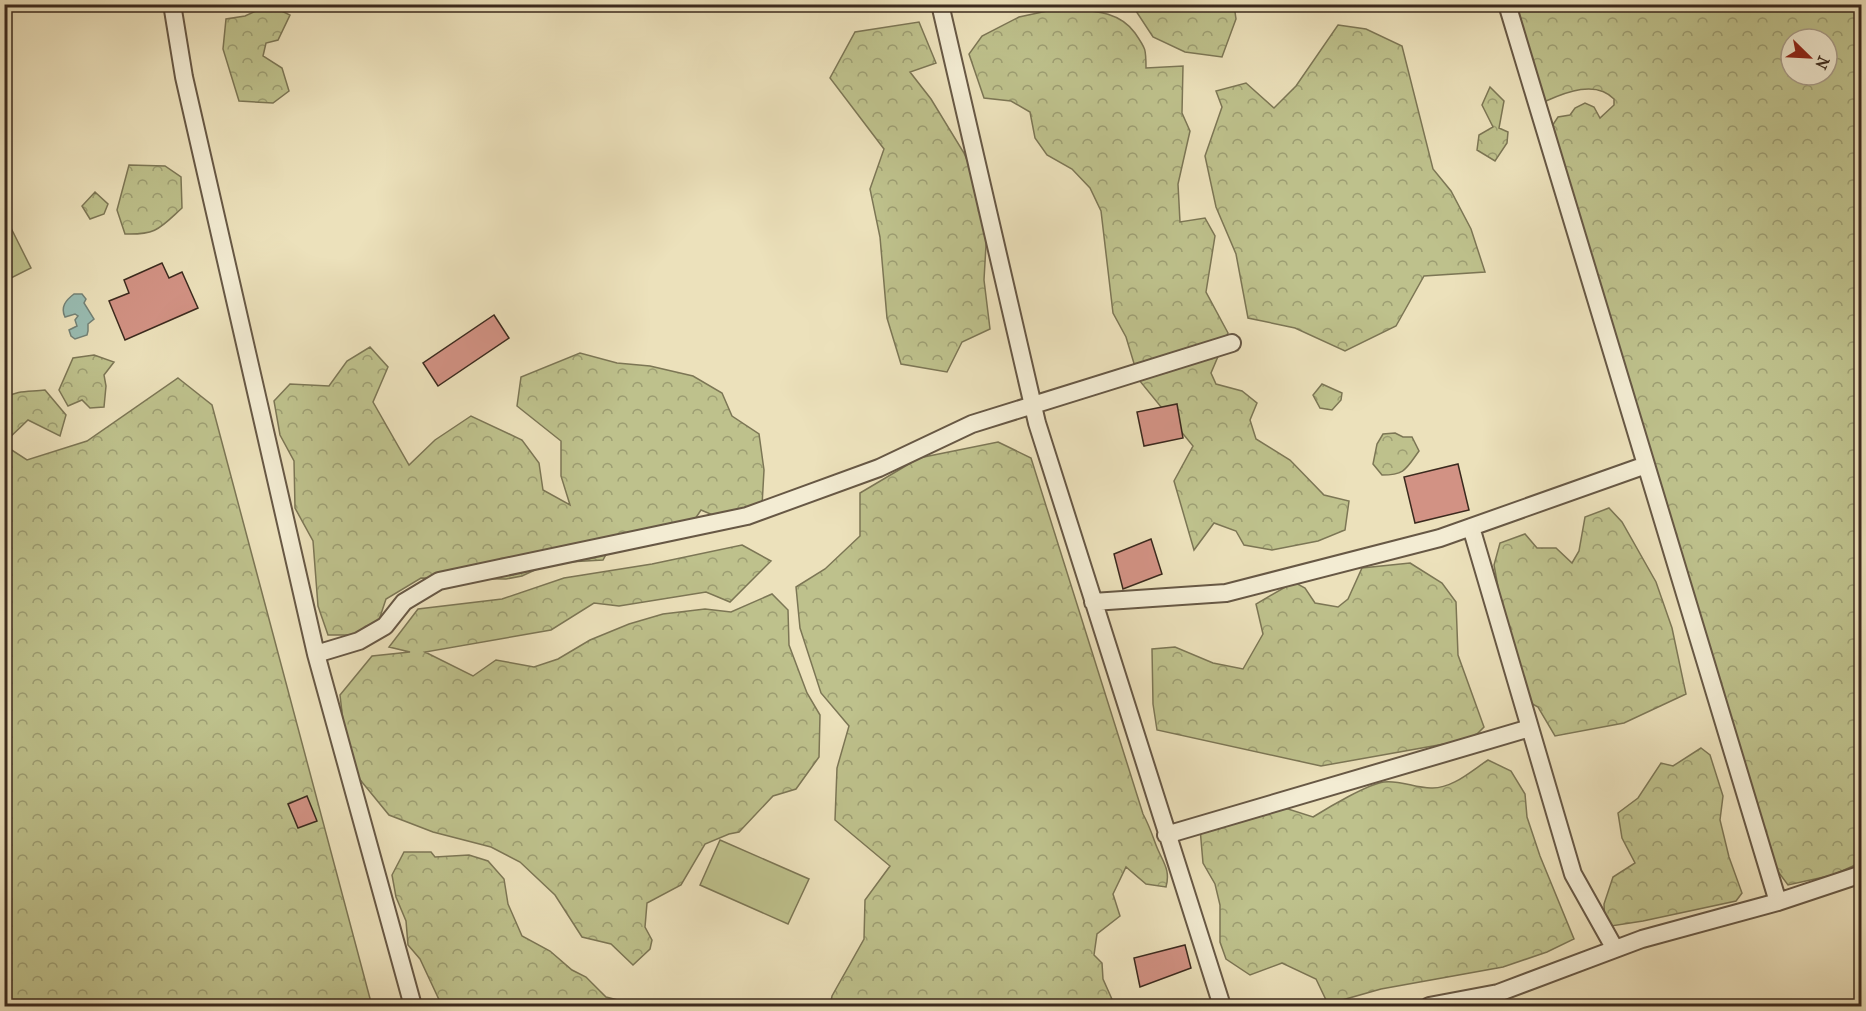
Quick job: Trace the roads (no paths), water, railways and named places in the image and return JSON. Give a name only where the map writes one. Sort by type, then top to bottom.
[{"type":"street","points":[[172,4],[184,77],[315,654],[413,1006]]},
{"type":"street","points":[[940,4],[1033,405],[1166,835],[1222,1006]]},
{"type":"street","points":[[1507,4],[1778,902]]},
{"type":"street","points":[[315,654],[359,641],[385,626],[404,602],[439,581],[747,516],[879,468],[972,424],[1232,343]]},
{"type":"street","points":[[1093,602],[1226,593],[1440,538],[1646,465]]},
{"type":"street","points":[[1471,527],[1573,874],[1615,949]]},
{"type":"street","points":[[1166,835],[1530,728]]},
{"type":"street","points":[[1429,1006],[1498,993],[1642,939],[1778,902],[1862,874]]},
{"type":"water","points":[[74,294],[82,294],[86,299],[84,303],[94,319],[88,324],[87,335],[75,339],[69,330],[77,326],[75,320],[78,316],[75,314],[65,317],[63,310],[66,301]]}]
